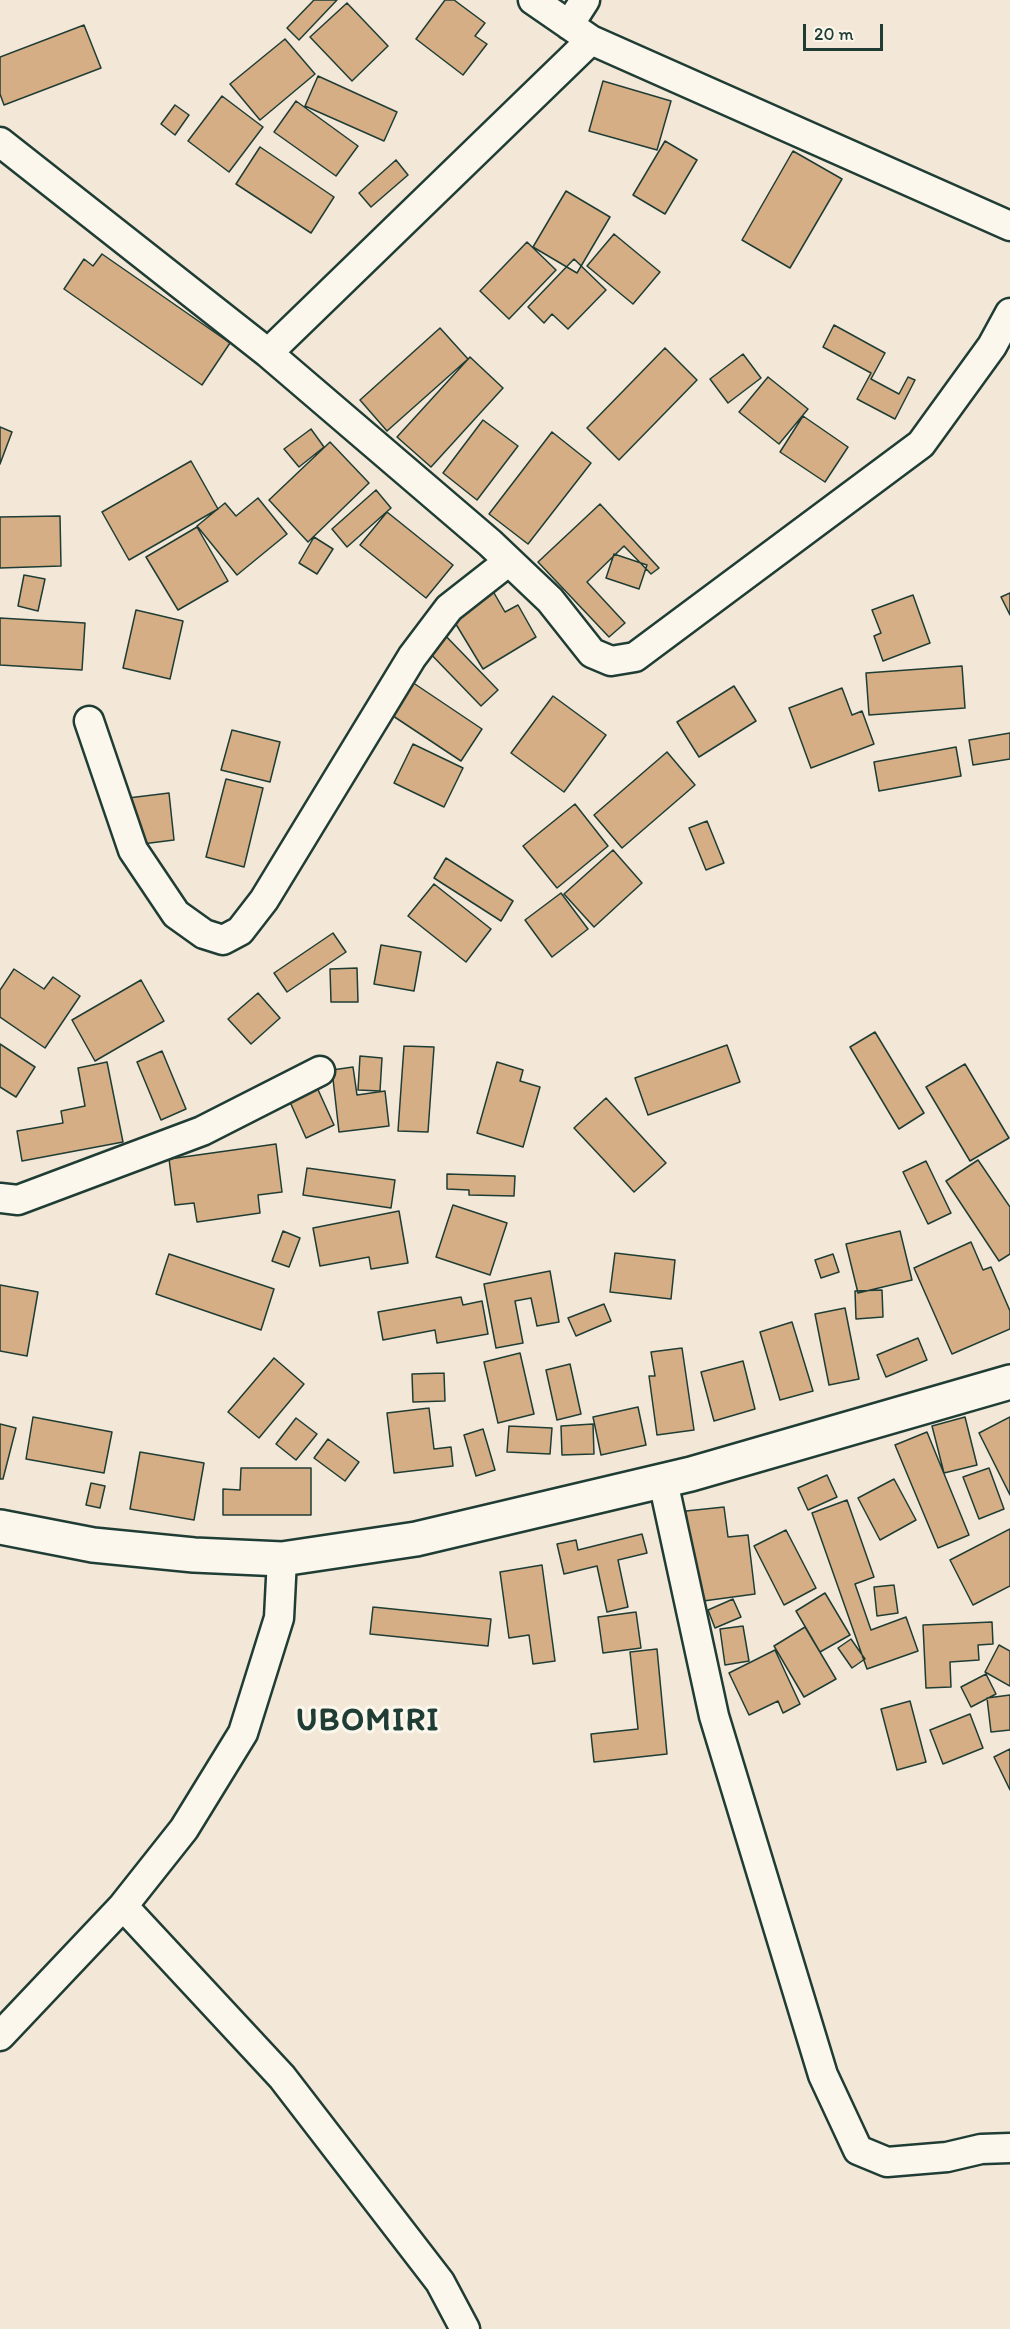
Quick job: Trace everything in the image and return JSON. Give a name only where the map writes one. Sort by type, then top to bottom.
[{"type":"street","points":[[533,0],[580,32],[1010,225]]},
{"type":"street","points":[[268,353],[580,32],[585,0]]},
{"type":"street","points":[[0,142],[268,353],[509,561],[550,600],[592,653],[611,661],[635,657],[921,444],[992,346],[1010,314]]},
{"type":"street","points":[[89,721],[133,850],[176,914],[204,934],[223,940],[240,931],[264,900],[418,649],[449,608],[509,561]]},
{"type":"street","points":[[0,1198],[18,1200],[202,1131],[320,1071]]},
{"type":"street","points":[[0,1527],[93,1545],[194,1555],[282,1559],[416,1539],[663,1481],[1010,1382]]},
{"type":"street","points":[[663,1481],[714,1716],[823,2075],[858,2150],[887,2162],[947,2157],[981,2149],[1010,2148]]},
{"type":"street","points":[[0,2036],[123,1906],[184,1829],[243,1734],[279,1618],[282,1559]]},
{"type":"street","points":[[123,1906],[282,2077],[440,2282],[465,2329]]},
{"type":"building","points":[[314,0],[337,0],[299,40],[287,28]]},
{"type":"building","points":[[445,0],[454,0],[485,23],[475,36],[487,44],[463,75],[416,39]]},
{"type":"building","points":[[347,3],[388,46],[352,81],[310,37]]},
{"type":"building","points":[[84,25],[101,68],[4,105],[0,94],[0,57]]},
{"type":"building","points":[[285,39],[315,74],[260,120],[230,84]]},
{"type":"building","points":[[318,76],[397,112],[384,141],[305,106]]},
{"type":"building","points":[[603,81],[671,101],[657,150],[589,131]]},
{"type":"building","points":[[222,96],[263,127],[229,172],[188,141]]},
{"type":"building","points":[[296,101],[358,146],[336,176],[274,132]]},
{"type":"building","points":[[175,105],[189,115],[175,135],[161,124]]},
{"type":"building","points":[[665,141],[697,160],[665,214],[633,195]]},
{"type":"building","points":[[260,147],[334,197],[311,233],[236,184]]},
{"type":"building","points":[[793,151],[842,179],[790,268],[742,240]]},
{"type":"building","points":[[396,160],[408,175],[371,207],[359,193]]},
{"type":"building","points":[[566,191],[610,217],[577,273],[533,247]]},
{"type":"building","points":[[614,234],[660,272],[633,304],[587,266]]},
{"type":"building","points":[[527,242],[556,270],[509,319],[480,291]]},
{"type":"building","points":[[102,254],[230,343],[202,385],[64,289],[84,259],[93,266]]},
{"type":"building","points":[[574,259],[606,290],[568,329],[552,314],[544,323],[528,307]]},
{"type":"building","points":[[834,325],[885,353],[871,379],[899,394],[908,377],[915,380],[895,419],[857,399],[871,373],[823,347]]},
{"type":"building","points":[[440,328],[468,359],[387,431],[360,400]]},
{"type":"building","points":[[665,348],[697,380],[619,460],[587,428]]},
{"type":"building","points":[[743,354],[761,378],[728,403],[710,379]]},
{"type":"building","points":[[470,357],[503,388],[431,467],[397,437]]},
{"type":"building","points":[[768,377],[808,409],[779,444],[739,412]]},
{"type":"building","points":[[803,416],[848,447],[825,482],[780,452]]},
{"type":"building","points":[[483,420],[518,446],[477,500],[443,473]]},
{"type":"building","points":[[0,427],[12,432],[0,464]]},
{"type":"building","points":[[311,429],[324,447],[299,467],[284,449]]},
{"type":"building","points":[[552,432],[591,463],[528,544],[489,514]]},
{"type":"building","points":[[330,442],[369,483],[308,542],[269,500]]},
{"type":"building","points":[[191,461],[218,509],[129,560],[102,512]]},
{"type":"building","points":[[376,490],[391,508],[347,547],[332,529]]},
{"type":"building","points":[[258,498],[287,534],[237,575],[197,526],[225,503],[236,516]]},
{"type":"building","points":[[600,504],[659,568],[651,574],[624,546],[587,582],[625,623],[609,637],[538,562]]},
{"type":"building","points":[[387,512],[453,565],[426,598],[360,545]]},
{"type":"building","points":[[60,516],[61,566],[0,568],[0,517]]},
{"type":"building","points":[[197,527],[228,581],[178,610],[146,557]]},
{"type":"building","points":[[314,537],[333,549],[317,574],[299,563]]},
{"type":"building","points":[[614,554],[647,565],[639,589],[606,578]]},
{"type":"building","points":[[24,575],[45,579],[38,611],[18,606]]},
{"type":"building","points":[[490,586],[505,612],[518,605],[536,637],[483,669],[448,611]]},
{"type":"building","points":[[1010,593],[1010,615],[1001,597]]},
{"type":"building","points":[[913,595],[930,643],[883,661],[874,636],[881,633],[872,610]]},
{"type":"building","points":[[136,610],[183,621],[170,679],[123,668]]},
{"type":"building","points":[[0,618],[85,623],[82,670],[0,665]]},
{"type":"building","points":[[440,630],[498,690],[481,706],[423,646]]},
{"type":"building","points":[[962,666],[965,708],[869,715],[866,673]]},
{"type":"building","points":[[400,674],[482,729],[461,761],[378,706]]},
{"type":"building","points":[[734,686],[756,721],[699,757],[677,722]]},
{"type":"building","points":[[842,688],[852,715],[862,711],[874,744],[811,768],[789,708]]},
{"type":"building","points":[[553,696],[606,735],[564,792],[511,753]]},
{"type":"building","points":[[232,730],[280,742],[270,782],[221,770]]},
{"type":"building","points":[[1010,733],[1010,759],[973,765],[969,740]]},
{"type":"building","points":[[413,744],[463,768],[444,807],[394,783]]},
{"type":"building","points":[[956,747],[961,776],[879,791],[874,762]]},
{"type":"building","points":[[667,752],[695,785],[622,848],[594,815]]},
{"type":"building","points":[[226,779],[263,788],[244,867],[206,857]]},
{"type":"building","points":[[169,793],[174,840],[126,846],[120,799]]},
{"type":"building","points":[[575,804],[608,846],[557,888],[523,846]]},
{"type":"building","points":[[707,821],[724,863],[706,870],[689,828]]},
{"type":"building","points":[[613,850],[642,883],[594,927],[564,894]]},
{"type":"building","points":[[446,858],[513,901],[501,921],[434,878]]},
{"type":"building","points":[[434,884],[491,929],[466,962],[408,916]]},
{"type":"building","points":[[561,893],[588,929],[552,957],[525,920]]},
{"type":"building","points":[[333,933],[346,952],[287,992],[274,973]]},
{"type":"building","points":[[381,945],[421,952],[414,991],[374,984]]},
{"type":"building","points":[[357,968],[358,1002],[331,1002],[330,969]]},
{"type":"building","points":[[14,969],[44,989],[53,977],[80,996],[45,1048],[0,1017],[0,990]]},
{"type":"building","points":[[141,980],[164,1021],[95,1061],[72,1020]]},
{"type":"building","points":[[258,993],[280,1018],[251,1044],[228,1019]]},
{"type":"building","points":[[875,1032],[924,1113],[899,1129],[850,1047]]},
{"type":"building","points":[[0,1044],[35,1067],[16,1097],[0,1087]]},
{"type":"building","points":[[727,1045],[740,1082],[648,1115],[635,1078]]},
{"type":"building","points":[[404,1046],[434,1047],[428,1132],[398,1131]]},
{"type":"building","points":[[162,1051],[186,1109],[161,1120],[137,1062]]},
{"type":"building","points":[[360,1056],[382,1058],[380,1091],[358,1090]]},
{"type":"building","points":[[107,1062],[123,1142],[22,1161],[17,1131],[63,1123],[61,1111],[85,1106],[78,1068]]},
{"type":"building","points":[[497,1062],[523,1070],[520,1081],[540,1087],[523,1147],[477,1133]]},
{"type":"building","points":[[965,1064],[1009,1138],[970,1161],[926,1087]]},
{"type":"building","points":[[353,1067],[357,1095],[385,1091],[389,1126],[339,1132],[332,1070]]},
{"type":"building","points":[[310,1072],[334,1125],[306,1138],[282,1084]]},
{"type":"building","points":[[606,1098],[666,1163],[634,1192],[574,1128]]},
{"type":"building","points":[[276,1144],[282,1192],[258,1195],[260,1213],[197,1222],[194,1203],[175,1205],[169,1159]]},
{"type":"building","points":[[978,1160],[1010,1207],[1010,1254],[999,1261],[946,1181]]},
{"type":"building","points":[[926,1161],[951,1213],[928,1224],[903,1172]]},
{"type":"building","points":[[307,1168],[395,1180],[391,1208],[303,1195]]},
{"type":"building","points":[[447,1174],[515,1176],[514,1196],[469,1195],[469,1190],[447,1189]]},
{"type":"building","points":[[453,1205],[507,1223],[490,1275],[436,1257]]},
{"type":"building","points":[[399,1211],[408,1263],[371,1269],[369,1257],[320,1266],[313,1228]]},
{"type":"building","points":[[283,1231],[300,1238],[289,1267],[272,1261]]},
{"type":"building","points":[[900,1231],[912,1280],[858,1293],[846,1244]]},
{"type":"building","points":[[971,1242],[983,1270],[991,1267],[1010,1311],[1010,1329],[952,1354],[914,1268]]},
{"type":"building","points":[[615,1253],[675,1260],[671,1299],[610,1292]]},
{"type":"building","points":[[169,1254],[274,1289],[261,1330],[156,1294]]},
{"type":"building","points":[[833,1254],[839,1272],[821,1278],[815,1260]]},
{"type":"building","points":[[550,1271],[559,1322],[537,1326],[531,1298],[515,1301],[523,1343],[496,1348],[484,1284]]},
{"type":"building","points":[[0,1285],[38,1292],[27,1356],[0,1351]]},
{"type":"building","points":[[882,1290],[883,1317],[856,1319],[855,1291]]},
{"type":"building","points":[[461,1297],[463,1305],[482,1301],[488,1334],[437,1343],[435,1330],[383,1340],[378,1312]]},
{"type":"building","points":[[604,1304],[611,1321],[576,1336],[568,1318]]},
{"type":"building","points":[[845,1308],[859,1379],[829,1385],[815,1314]]},
{"type":"building","points":[[792,1322],[813,1391],[780,1400],[760,1332]]},
{"type":"building","points":[[918,1338],[927,1360],[886,1377],[877,1355]]},
{"type":"building","points":[[682,1348],[694,1430],[657,1435],[649,1376],[655,1376],[651,1352]]},
{"type":"building","points":[[520,1353],[534,1414],[498,1423],[484,1362]]},
{"type":"building","points":[[274,1358],[304,1384],[259,1438],[228,1412]]},
{"type":"building","points":[[743,1361],[755,1409],[714,1421],[701,1372]]},
{"type":"building","points":[[570,1364],[581,1414],[557,1420],[546,1370]]},
{"type":"building","points":[[444,1373],[445,1401],[413,1402],[412,1374]]},
{"type":"building","points":[[638,1407],[646,1445],[601,1455],[593,1417]]},
{"type":"building","points":[[429,1408],[434,1449],[451,1447],[453,1466],[394,1473],[387,1413]]},
{"type":"building","points":[[33,1417],[112,1432],[104,1473],[26,1459]]},
{"type":"building","points":[[965,1417],[977,1465],[944,1473],[932,1426]]},
{"type":"building","points":[[1010,1417],[1010,1495],[979,1433]]},
{"type":"building","points":[[296,1418],[317,1434],[296,1460],[276,1444]]},
{"type":"building","points":[[0,1424],[16,1428],[3,1479],[0,1479]]},
{"type":"building","points":[[593,1424],[594,1454],[562,1455],[561,1426]]},
{"type":"building","points":[[509,1426],[552,1428],[550,1454],[507,1452]]},
{"type":"building","points":[[483,1429],[495,1470],[476,1476],[464,1435]]},
{"type":"building","points":[[927,1432],[969,1535],[938,1548],[895,1445]]},
{"type":"building","points":[[328,1439],[359,1462],[345,1481],[314,1458]]},
{"type":"building","points":[[140,1452],[204,1463],[194,1520],[130,1509]]},
{"type":"building","points":[[241,1468],[311,1468],[311,1515],[223,1515],[223,1489],[240,1490]]},
{"type":"building","points":[[989,1468],[1004,1509],[979,1519],[963,1477]]},
{"type":"building","points":[[827,1475],[837,1497],[808,1510],[798,1488]]},
{"type":"building","points":[[894,1479],[916,1520],[880,1540],[858,1498]]},
{"type":"building","points":[[91,1483],[105,1486],[100,1508],[86,1505]]},
{"type":"building","points":[[847,1500],[874,1577],[855,1584],[871,1630],[906,1617],[918,1651],[867,1669],[812,1513]]},
{"type":"building","points":[[724,1507],[728,1537],[748,1535],[755,1594],[696,1602],[686,1511]]},
{"type":"building","points":[[1010,1529],[1010,1586],[973,1605],[950,1560]]},
{"type":"building","points":[[786,1530],[816,1588],[784,1605],[754,1546]]},
{"type":"building","points":[[642,1534],[647,1553],[618,1560],[628,1607],[607,1612],[597,1566],[564,1574],[557,1544],[576,1540],[578,1550]]},
{"type":"building","points":[[542,1565],[555,1661],[533,1664],[529,1635],[509,1638],[500,1572]]},
{"type":"building","points":[[894,1585],[898,1613],[877,1616],[874,1587]]},
{"type":"building","points":[[825,1593],[850,1635],[820,1652],[796,1611]]},
{"type":"building","points":[[733,1599],[741,1617],[715,1628],[708,1610]]},
{"type":"building","points":[[373,1607],[491,1619],[488,1646],[370,1634]]},
{"type":"building","points":[[636,1612],[641,1648],[603,1653],[598,1617]]},
{"type":"building","points":[[992,1622],[993,1644],[978,1645],[979,1660],[950,1662],[951,1687],[926,1688],[923,1625]]},
{"type":"building","points":[[743,1626],[749,1661],[725,1665],[720,1629]]},
{"type":"building","points":[[805,1627],[836,1679],[804,1697],[774,1646]]},
{"type":"building","points":[[851,1639],[865,1659],[852,1668],[838,1648]]},
{"type":"building","points":[[999,1645],[1010,1651],[1010,1686],[985,1672]]},
{"type":"building","points":[[657,1649],[667,1754],[594,1762],[591,1734],[638,1729],[630,1652]]},
{"type":"building","points":[[775,1650],[800,1704],[783,1713],[778,1701],[749,1715],[729,1673]]},
{"type":"building","points":[[986,1674],[996,1694],[971,1707],[961,1687]]},
{"type":"building","points":[[1010,1695],[1010,1730],[991,1732],[987,1698]]},
{"type":"building","points":[[910,1701],[926,1762],[897,1770],[881,1709]]},
{"type":"building","points":[[970,1714],[983,1748],[943,1764],[930,1730]]},
{"type":"building","points":[[1010,1749],[1010,1790],[994,1757]]},
{"type":"district","name":"UBOMIRI","points":[[368,1722]]}]
